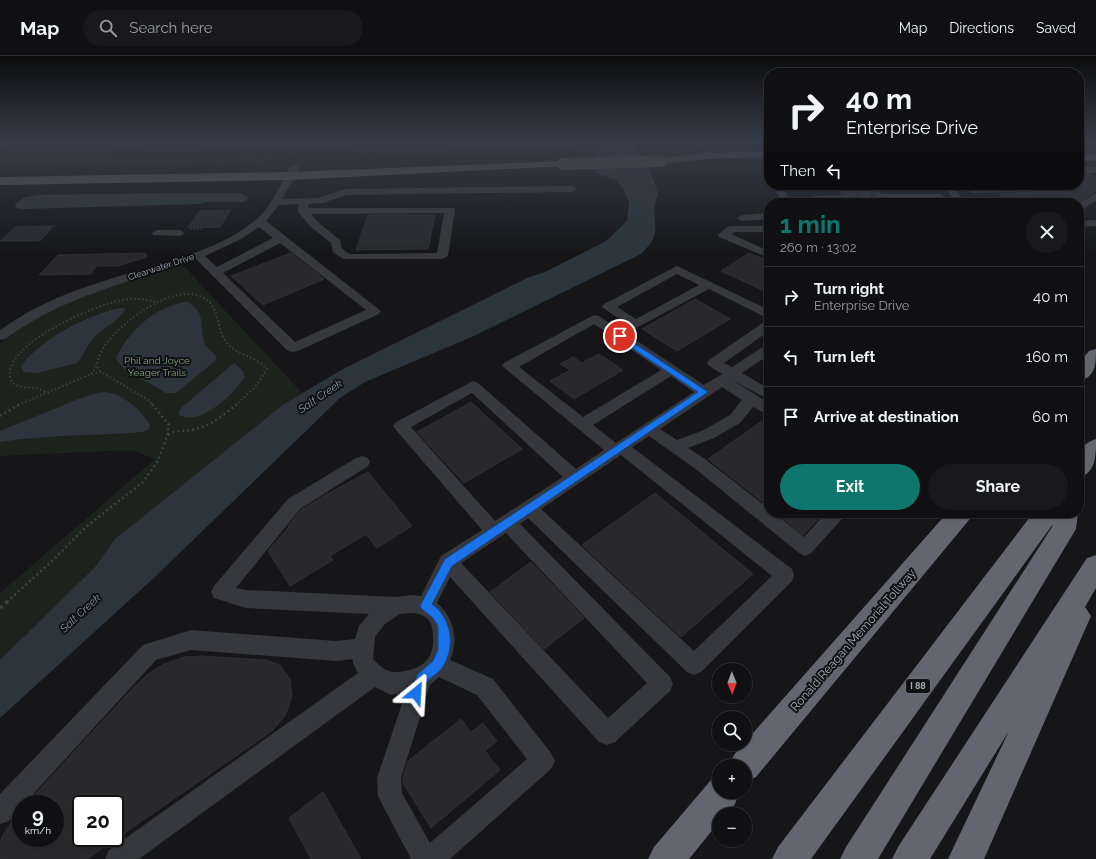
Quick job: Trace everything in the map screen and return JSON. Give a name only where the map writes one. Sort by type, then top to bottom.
[{"type":"highway","points":[[1084,369],[1096,355]]},
{"type":"highway","points":[[1084,463],[1096,447]]},
{"type":"highway","name":"Ronald Reagan Memorial Tollway","points":[[751,759],[957,518]]},
{"type":"highway","name":"I 88","points":[[790,859],[1043,518]]},
{"type":"highway","points":[[858,859],[1064,529],[1065,518]]},
{"type":"highway","points":[[910,859],[1096,566]]},
{"type":"highway","points":[[966,859],[1048,683],[1096,573]]},
{"type":"highway","points":[[666,859],[717,799]]},
{"type":"main road","points":[[0,182],[44,179]]},
{"type":"street","name":"Clearwater Drive","points":[[0,336],[36,312],[73,296],[198,255],[231,241],[260,222],[276,202],[287,179]]},
{"type":"street","points":[[303,206],[345,192],[572,189]]},
{"type":"street","points":[[974,190],[981,198]]},
{"type":"street","points":[[881,197],[935,191]]},
{"type":"street","points":[[781,192],[785,198]]},
{"type":"street","points":[[1084,204],[1096,196]]},
{"type":"street","points":[[276,202],[303,206],[450,210],[442,256],[347,257],[337,250],[336,242],[316,225],[303,206]]},
{"type":"street","points":[[742,218],[764,216]]},
{"type":"street","points":[[198,255],[293,348],[375,311],[260,222]]},
{"type":"street","points":[[1084,224],[1096,223]]},
{"type":"street","points":[[764,229],[731,230],[723,235],[764,253]]},
{"type":"street","points":[[157,233],[180,233]]},
{"type":"street","points":[[215,272],[281,238]]},
{"type":"street","points":[[708,285],[636,324],[608,308],[676,269],[764,313]]},
{"type":"street","points":[[529,509],[694,665],[785,575],[619,449],[583,424],[509,366],[594,319],[704,392]]},
{"type":"street","points":[[764,328],[714,363],[751,399],[764,407]]},
{"type":"street","points":[[426,606],[448,562],[764,352]]},
{"type":"street","points":[[583,424],[671,370]]},
{"type":"street","points":[[727,377],[764,393]]},
{"type":"street","points":[[448,562],[607,734],[662,684],[501,527],[402,426],[473,386],[575,478]]},
{"type":"street","points":[[674,447],[709,434],[735,420],[751,399]]},
{"type":"street","points":[[649,429],[699,463],[764,515]]},
{"type":"street","points":[[362,462],[294,504],[221,592],[246,599],[396,606],[414,604],[426,606],[437,615],[443,625],[444,650],[429,672],[389,778],[390,796],[425,859]]},
{"type":"street","points":[[768,518],[805,548],[832,518]]},
{"type":"street","points":[[396,606],[378,618],[366,633],[363,648],[363,663],[374,675],[391,684],[429,672],[485,687],[543,761],[431,859]]},
{"type":"street","points":[[0,812],[150,652],[191,640],[336,651],[363,648]]},
{"type":"street","points":[[118,859],[374,675]]},
{"type":"path","points":[[168,435],[172,431],[195,430],[217,421],[254,388],[267,369],[264,364],[233,350],[220,333],[217,312],[205,299],[190,294],[180,295],[161,301],[151,306],[122,327],[103,348],[99,358],[98,367],[101,372],[148,400],[169,425],[177,430]]},
{"type":"path","points":[[49,392],[42,392],[37,388],[15,385],[10,380],[8,373],[9,366],[14,358],[57,326],[94,308],[120,300],[146,299],[161,301]]},
{"type":"path","points":[[151,306],[152,301]]},
{"type":"path","points":[[91,374],[98,367]]},
{"type":"path","points":[[0,416],[8,410],[49,392],[91,374],[101,372]]},
{"type":"path","points":[[38,398],[42,392]]},
{"type":"path","points":[[0,608],[92,522],[127,498],[142,484],[156,467],[168,435],[169,425]]},
{"type":"green space","name":"Phil and Joyce Yeager Trails","points":[[183,265],[302,393],[284,404],[115,539],[95,567],[0,660],[0,593],[155,459],[132,450],[0,456],[0,343],[41,315],[87,295]]},
{"type":"water","name":"Salt Creek","points":[[614,179],[653,179],[654,181],[658,195],[654,211],[655,231],[652,241],[641,254],[474,336],[365,382],[340,398],[157,575],[0,718],[0,660],[95,567],[115,539],[284,404],[343,369],[527,278],[545,272],[606,241],[627,221],[629,203],[623,188]]},
{"type":"water","points":[[240,193],[248,198],[244,202],[23,209],[16,208],[15,204],[25,197],[39,195]]},
{"type":"water","points":[[187,302],[194,306],[198,311],[206,346],[217,357],[214,362],[176,393],[166,393],[123,368],[116,358],[128,338],[145,321],[165,308]]},
{"type":"water","points":[[119,308],[125,308],[125,310],[117,319],[94,337],[77,363],[38,373],[24,372],[21,366],[41,346],[53,337],[79,322]]},
{"type":"water","points":[[234,363],[243,371],[245,377],[233,392],[215,408],[195,417],[186,417],[178,414],[181,408]]},
{"type":"water","points":[[105,392],[116,394],[131,404],[140,412],[150,425],[149,429],[143,432],[54,436],[0,442],[0,431],[81,398]]},
{"type":"building","points":[[1084,179],[1096,179],[1096,190],[1084,199],[1000,198],[1000,194],[1030,192],[1035,190],[1084,190]]},
{"type":"building","points":[[838,190],[874,190],[878,194],[875,198],[851,198],[846,194],[841,194]]},
{"type":"building","points":[[230,210],[220,227],[188,228],[199,211]]},
{"type":"building","points":[[368,215],[435,215],[428,249],[356,250]]},
{"type":"building","points":[[53,226],[42,239],[38,241],[0,241],[15,227]]},
{"type":"building","points":[[146,253],[147,257],[117,266],[97,266],[91,274],[39,275],[58,255]]},
{"type":"building","points":[[291,253],[324,279],[263,305],[231,276]]},
{"type":"building","points":[[749,253],[764,259],[764,291],[721,271]]},
{"type":"building","points":[[695,299],[730,319],[677,351],[642,329]]},
{"type":"building","points":[[599,354],[623,370],[574,399],[550,381],[570,370],[560,364],[573,357],[582,363]]},
{"type":"building","points":[[471,402],[522,449],[464,483],[417,432]]},
{"type":"building","points":[[764,420],[764,503],[708,459]]},
{"type":"building","points":[[368,472],[412,526],[377,548],[366,534],[330,556],[333,560],[290,586],[268,551],[289,527],[288,526],[301,510]]},
{"type":"building","points":[[655,493],[753,574],[681,637],[582,545]]},
{"type":"building","points":[[782,518],[819,518],[803,535]]},
{"type":"building","points":[[531,562],[584,618],[544,649],[490,592]]},
{"type":"building","points":[[202,656],[266,660],[280,665],[290,679],[292,696],[285,716],[272,731],[124,833],[124,795],[72,795],[72,847],[104,847],[87,859],[0,859],[0,843],[3,835],[12,822],[12,847],[64,847],[64,795],[34,795],[134,687],[148,674],[164,664],[184,657]]},
{"type":"building","points":[[461,719],[471,732],[483,723],[497,741],[485,751],[500,770],[431,828],[403,783],[403,778],[408,761]]},
{"type":"building","points":[[323,792],[361,859],[311,859],[289,818]]},
{"type":"tunnel","points":[[845,198],[881,197]]},
{"type":"route","points":[[416,693],[421,679],[438,665],[444,650],[443,625],[437,615],[426,606],[448,562],[704,392],[620,336]]}]
